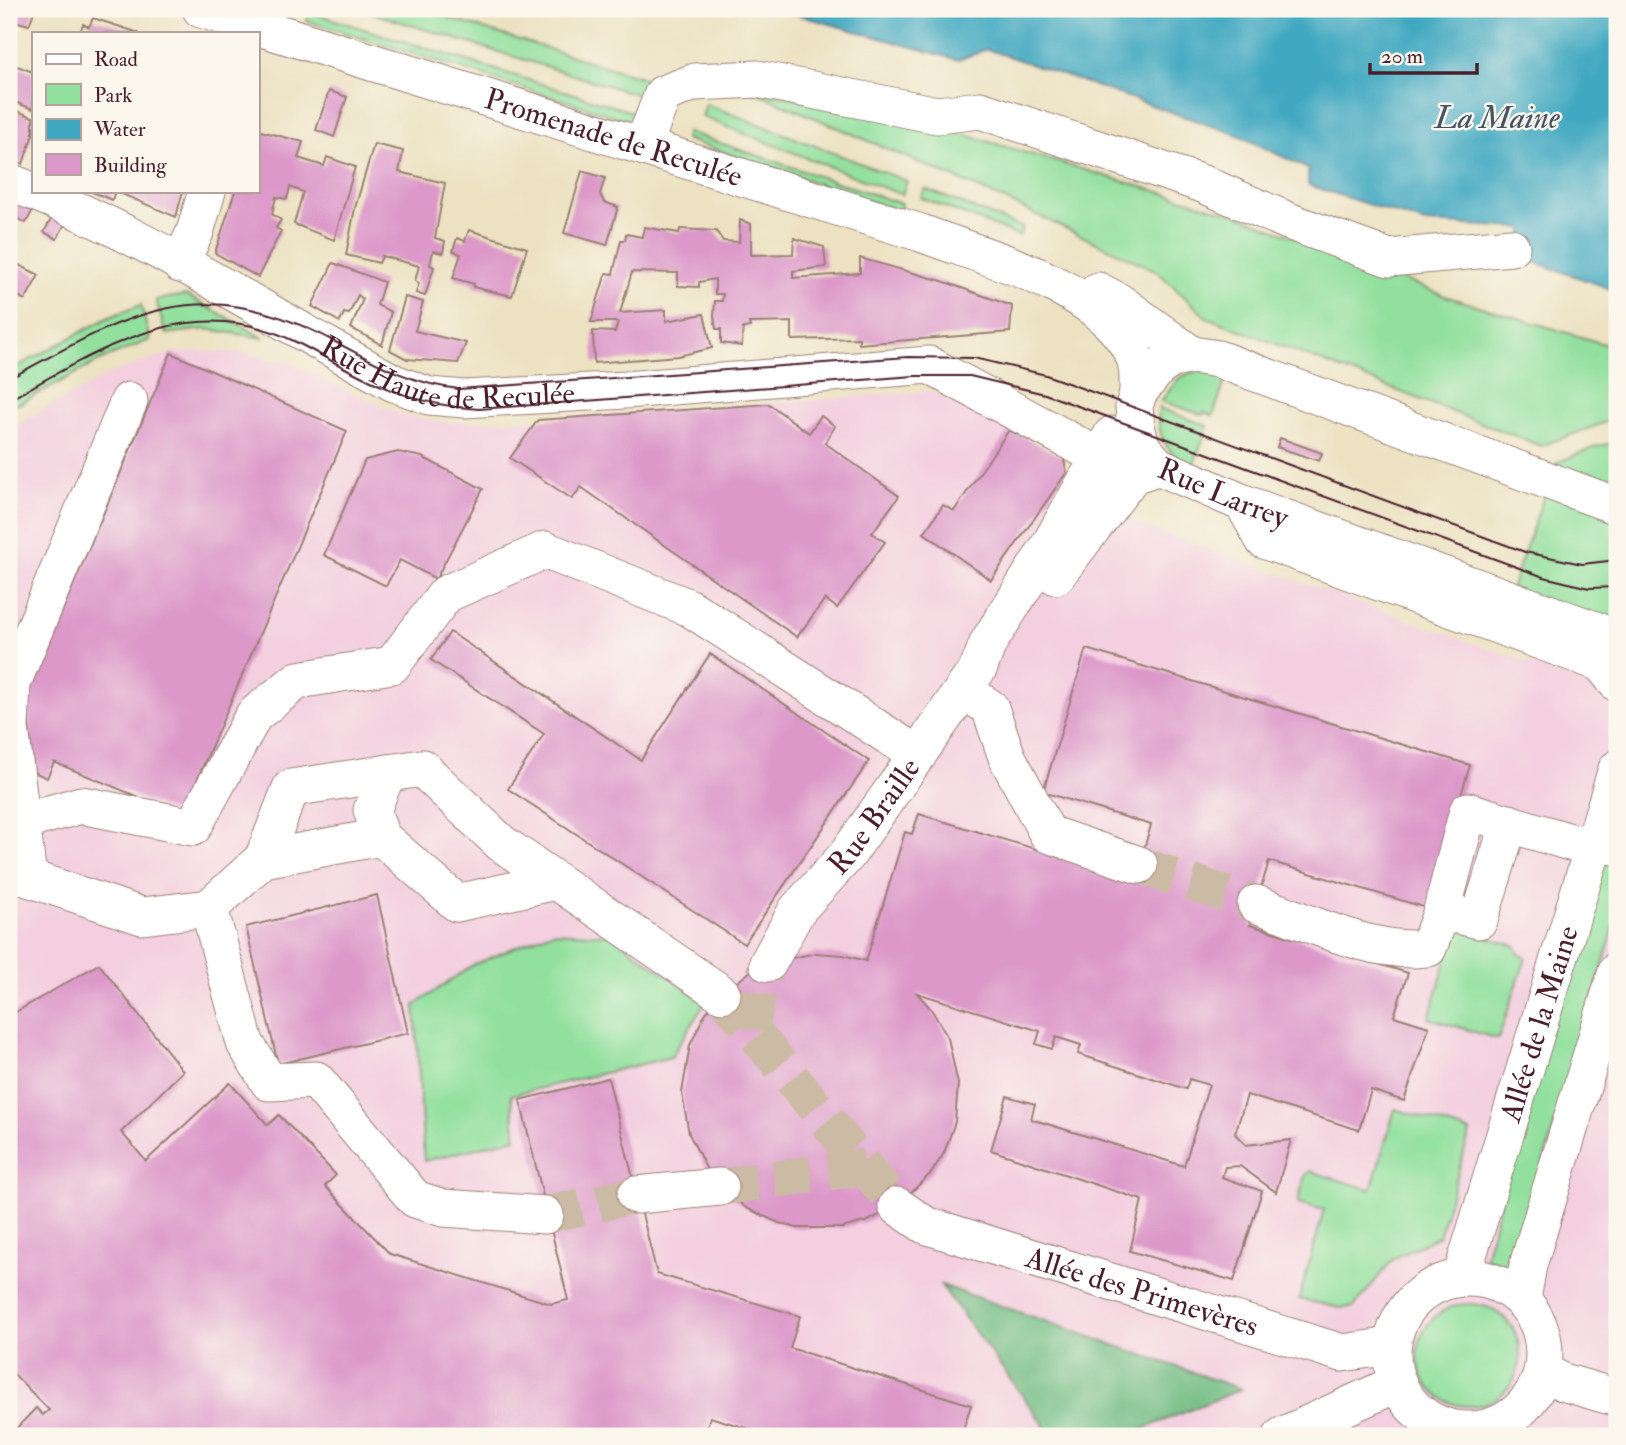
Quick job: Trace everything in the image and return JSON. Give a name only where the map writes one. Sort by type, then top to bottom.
[{"type":"street","name":"Promenade de Reculée","points":[[201,9],[253,31]]},
{"type":"street","name":"Promenade de Reculée","points":[[259,33],[466,89],[921,233],[1024,272],[1079,297],[1118,329],[1135,358],[1136,403]]},
{"type":"street","points":[[643,146],[663,94],[695,82],[757,79],[937,115],[980,110],[1203,184],[1288,221],[1389,258],[1511,247]]},
{"type":"street","name":"Rue Haute de Reculée","points":[[9,181],[32,190]]},
{"type":"street","name":"Rue Haute de Reculée","points":[[37,192],[70,205],[382,377],[429,396],[464,399],[625,390],[929,365],[1100,457]]},
{"type":"street","points":[[180,264],[195,232],[207,192]]},
{"type":"street","name":"Promenade de Reculée","points":[[1024,272],[1082,283],[1107,295],[1192,355]]},
{"type":"street","points":[[1136,403],[1158,368],[1172,359],[1192,355],[1241,366],[1617,506]]},
{"type":"street","points":[[129,401],[12,683],[10,727],[28,878],[142,916],[209,908],[263,859],[290,788],[422,768],[501,843],[722,994]]},
{"type":"street","name":"Rue Braille","points":[[768,962],[797,910],[847,855],[972,678],[988,643],[1053,539],[1110,437],[1136,403]]},
{"type":"street","name":"Rue Larrey","points":[[1136,403],[1146,471],[1243,503],[1617,638]]},
{"type":"street","points":[[1100,457],[1146,471]]},
{"type":"street","name":"Rue Braille","points":[[972,678],[1000,651],[1112,499],[1146,471]]},
{"type":"street","points":[[1243,503],[1264,540],[1601,663],[1617,683]]},
{"type":"street","points":[[21,822],[81,805],[193,827],[254,715],[298,680],[392,665],[446,594],[545,550],[690,608],[918,755]]},
{"type":"street","points":[[972,678],[989,708],[1007,757],[1048,834],[1139,865]]},
{"type":"street","name":"Allée de la Maine","points":[[1461,1278],[1605,845],[1617,769]]},
{"type":"street","points":[[387,773],[372,810],[381,837],[457,903],[556,881]]},
{"type":"street","points":[[1256,904],[1385,948],[1428,948],[1442,911],[1468,811],[1570,842],[1605,845]]},
{"type":"street","points":[[263,859],[381,837]]},
{"type":"street","points":[[209,908],[245,1043],[269,1082],[316,1080],[415,1199],[443,1209],[545,1214]]},
{"type":"street","name":"Allée de la Maine","points":[[1522,1299],[1528,1265],[1617,971]]},
{"type":"street","points":[[636,1195],[720,1187]]},
{"type":"street","name":"Allée des Primevères","points":[[897,1206],[925,1225],[1342,1353],[1392,1346]]},
{"type":"street","points":[[1461,1278],[1493,1283],[1522,1299],[1542,1333],[1543,1372],[1526,1404],[1496,1425],[1478,1430],[1440,1431],[1403,1395],[1393,1371],[1392,1346],[1397,1326],[1415,1300],[1440,1283],[1461,1278]]},
{"type":"street","points":[[1543,1372],[1563,1382],[1617,1398]]},
{"type":"street","points":[[1282,1436],[1398,1383]]},
{"type":"shaded area","points":[[238,352],[289,363],[382,407],[412,417],[442,422],[510,421],[933,391],[1063,457],[1061,481],[1132,522],[1617,694],[1617,1436],[9,1436],[9,429],[114,372],[171,353]]},
{"type":"green space","points":[[359,9],[419,9],[653,81],[648,98]]},
{"type":"green space","points":[[309,12],[645,116],[643,125],[307,21]]},
{"type":"green space","points":[[750,90],[918,121],[1238,215],[1445,296],[1617,348],[1617,418],[1541,446],[1206,317],[1157,271],[992,194]]},
{"type":"green space","points":[[706,104],[907,181],[902,195],[702,117]]},
{"type":"green space","points":[[687,132],[902,204],[900,211],[685,139]]},
{"type":"green space","points":[[925,189],[1023,228],[1019,236],[921,198]]},
{"type":"green space","points":[[186,295],[264,338],[206,329],[166,334],[156,300]]},
{"type":"green space","points":[[141,305],[150,340],[101,360],[9,409],[9,371],[109,317]]},
{"type":"green space","points":[[1192,372],[1228,372],[1213,416],[1161,401],[1179,378]]},
{"type":"green space","points":[[1159,408],[1208,426],[1192,469],[1165,444],[1160,428]]},
{"type":"green space","points":[[1617,442],[1617,628],[1511,589],[1556,463],[1595,447]]},
{"type":"green space","points":[[1617,858],[1617,918],[1516,1253],[1511,1261],[1502,1263],[1485,1257],[1595,868]]},
{"type":"green space","points":[[1456,928],[1516,946],[1518,953],[1526,958],[1498,1039],[1429,1018]]},
{"type":"green space","points":[[551,932],[611,935],[705,1003],[671,1057],[511,1095],[516,1138],[424,1161],[415,1005],[473,965]]},
{"type":"green space","points":[[1395,1109],[1470,1132],[1439,1236],[1393,1259],[1354,1307],[1340,1308],[1299,1299],[1324,1210],[1298,1203],[1305,1175],[1310,1171],[1371,1190]]},
{"type":"green space","points":[[941,1285],[1241,1389],[1126,1436],[1052,1436]]},
{"type":"green space","points":[[1469,1304],[1489,1308],[1505,1319],[1516,1335],[1520,1355],[1516,1375],[1505,1391],[1489,1402],[1469,1406],[1449,1402],[1433,1391],[1422,1375],[1418,1355],[1422,1335],[1433,1319],[1449,1308]]},
{"type":"water","name":"La Maine","points":[[777,9],[1617,9],[1617,291],[1523,258],[1523,228],[1425,223],[1308,185],[1308,169],[1238,135],[987,49],[958,60]]},
{"type":"building","points":[[9,9],[35,9],[29,25],[11,20],[9,24]]},
{"type":"building","points":[[93,18],[136,32],[80,32],[83,24],[89,27]]},
{"type":"building","points":[[9,63],[32,72],[32,109],[9,100]]},
{"type":"building","points":[[329,91],[347,97],[334,137],[316,130]]},
{"type":"building","points":[[9,108],[32,117],[32,137],[23,164],[9,159]]},
{"type":"building","points":[[259,131],[303,142],[298,158],[324,166],[327,157],[355,167],[334,240],[294,224],[303,192],[290,187],[287,199],[276,197],[272,214],[281,220],[276,228],[281,231],[258,277],[215,253],[235,192],[259,192]]},
{"type":"building","points":[[374,144],[403,151],[399,172],[445,183],[435,238],[445,241],[443,253],[433,251],[430,265],[434,267],[425,296],[416,293],[419,283],[415,281],[419,266],[382,256],[379,263],[346,255],[355,208]]},
{"type":"building","points":[[582,171],[605,178],[600,194],[604,202],[618,207],[607,245],[564,233]]},
{"type":"building","points":[[92,192],[115,192],[112,200]]},
{"type":"building","points":[[117,192],[183,192],[176,217]]},
{"type":"building","points":[[9,195],[35,206],[26,223],[14,217],[9,227]]},
{"type":"building","points":[[54,214],[67,220],[57,239],[44,232]]},
{"type":"building","points":[[740,220],[751,224],[751,255],[793,254],[794,238],[824,247],[826,267],[793,271],[793,278],[860,273],[860,258],[942,281],[1012,306],[1010,332],[859,344],[859,338],[792,340],[792,322],[749,323],[750,327],[743,328],[742,346],[721,343],[721,329],[716,329],[714,316],[715,301],[722,301],[723,294],[715,294],[715,279],[699,282],[699,287],[678,286],[678,273],[632,272],[620,313],[666,310],[666,321],[704,314],[712,348],[678,356],[594,363],[593,331],[615,332],[618,322],[591,322],[606,273],[613,274],[621,240],[625,240],[626,234],[642,237],[644,227],[679,233],[680,229],[716,231],[723,241],[739,242]]},
{"type":"building","points":[[469,230],[527,248],[512,296],[473,287],[474,284],[453,278],[461,254],[453,251],[457,238],[465,241]]},
{"type":"building","points":[[9,260],[39,275],[25,300],[9,290]]},
{"type":"building","points":[[333,263],[384,282],[377,305],[391,312],[382,345],[351,328],[363,299],[358,295],[349,314],[344,313],[340,322],[312,306]]},
{"type":"building","points":[[405,297],[423,302],[415,331],[466,343],[458,363],[407,359],[390,350]]},
{"type":"building","points":[[171,353],[347,431],[182,815],[54,762],[47,778],[34,772],[26,697]]},
{"type":"building","points":[[769,404],[809,433],[821,416],[835,426],[825,443],[899,496],[872,533],[885,542],[837,608],[825,599],[797,637],[581,487],[572,499],[510,458],[538,420]]},
{"type":"building","points":[[1009,430],[1063,457],[1067,472],[991,580],[924,533],[943,505],[954,511]]},
{"type":"building","points":[[1280,438],[1322,453],[1319,461],[1277,447]]},
{"type":"building","points":[[398,452],[422,457],[483,489],[436,579],[400,560],[386,586],[324,555],[365,460]]},
{"type":"building","points":[[450,632],[641,760],[710,654],[869,761],[744,944],[508,789],[544,734],[431,660]]},
{"type":"building","points":[[1086,649],[1470,765],[1427,908],[1269,861],[1250,925],[1408,973],[1394,1016],[1429,1027],[1404,1101],[1371,1090],[1359,1130],[1247,1095],[1235,1134],[1246,1145],[1291,1140],[1276,1192],[1240,1166],[1225,1167],[1222,1177],[1262,1191],[1234,1281],[1130,1251],[1142,1200],[991,1150],[1007,1096],[1035,1104],[1031,1119],[1184,1166],[1209,1085],[1189,1079],[1186,1089],[1078,1054],[1081,1045],[1056,1037],[1052,1049],[1036,1044],[1040,1031],[917,993],[931,1009],[948,1038],[958,1084],[955,1122],[944,1153],[931,1173],[897,1206],[868,1221],[842,1228],[797,1228],[746,1208],[720,1187],[708,1172],[689,1134],[682,1093],[690,1045],[705,1014],[722,994],[751,971],[768,963],[816,953],[843,955],[866,961],[905,832],[912,834],[919,814],[1135,879],[1151,825],[1043,792]]},
{"type":"building","points":[[377,895],[408,1033],[278,1064],[246,927]]},
{"type":"building","points":[[99,964],[183,1071],[121,1132],[146,1161],[230,1083],[268,1125],[279,1115],[336,1175],[325,1186],[390,1254],[551,1304],[568,1300],[520,1100],[608,1078],[657,1274],[800,1316],[790,1348],[971,1405],[961,1436],[773,1436],[710,1417],[706,1430],[718,1436],[9,1436],[36,1408],[43,1415],[49,1410],[9,1369],[9,1016]]},
{"type":"tunnel","points":[[1139,865],[1256,904]]},
{"type":"tunnel","points":[[751,1029],[758,992],[768,963]]},
{"type":"tunnel","points":[[722,994],[897,1206]]},
{"type":"tunnel","points":[[720,1187],[865,1167]]},
{"type":"tunnel","points":[[545,1215],[636,1195]]},
{"type":"tram line","points":[[9,379],[124,321],[160,310],[197,304],[235,306],[277,316],[405,376],[459,389],[908,357],[974,358],[1046,375],[1525,552],[1582,564],[1617,560]]},
{"type":"tram line","points":[[9,400],[78,362],[148,332],[183,324],[220,322],[257,327],[296,342],[383,387],[405,395],[427,402],[479,409],[914,376],[970,376],[1045,394],[1544,577],[1589,588],[1617,587]]}]
